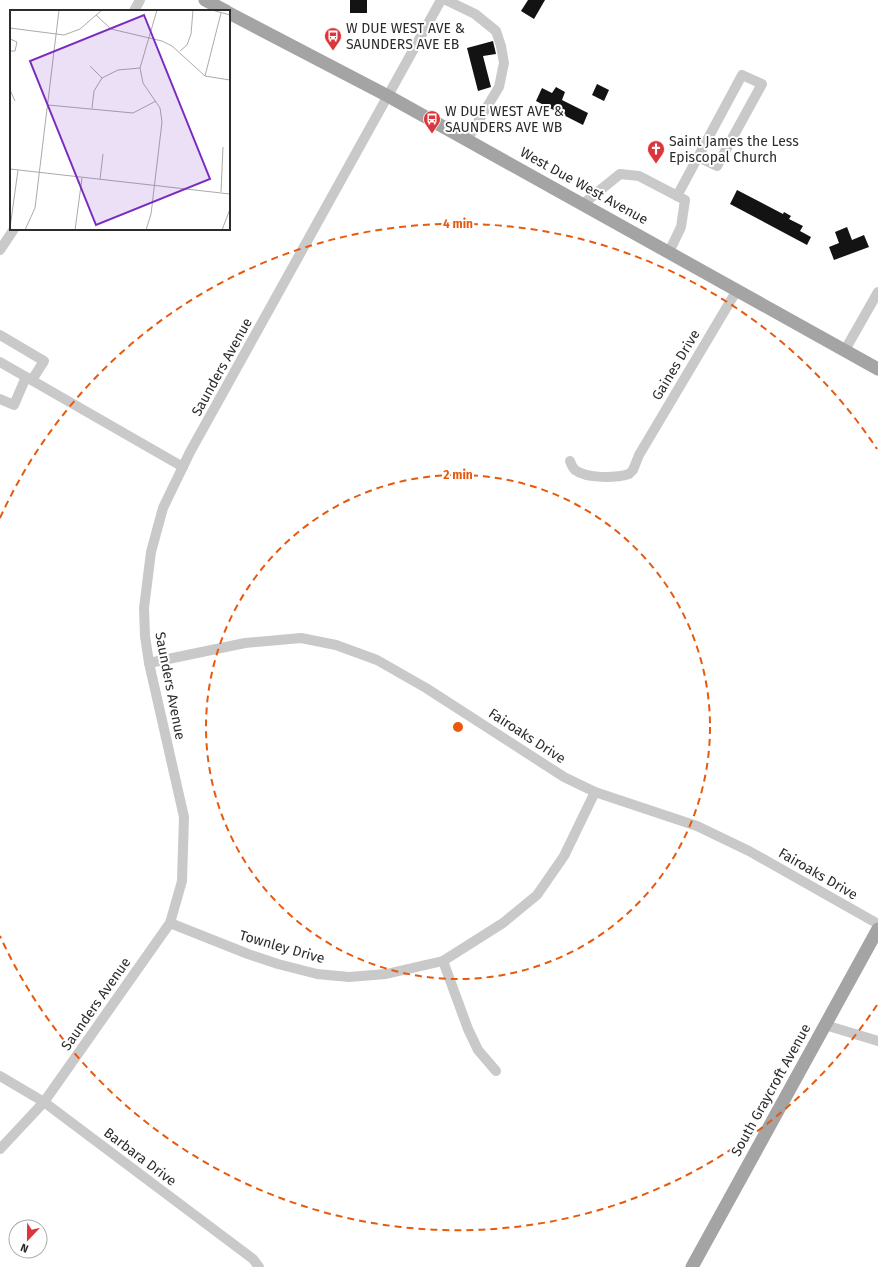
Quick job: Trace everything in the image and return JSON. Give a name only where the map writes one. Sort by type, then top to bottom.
[{"type":"main road","points":[[205,0],[224,10]]},
{"type":"main road","name":"West Due West Avenue","points":[[230,14],[388,96],[878,369]]},
{"type":"main road","name":"South Graycroft Avenue","points":[[692,1267],[878,930]]},
{"type":"street","points":[[135,10],[140,0]]},
{"type":"street","name":"Saunders Avenue","points":[[0,1150],[44,1102],[170,923],[182,881],[184,817],[149,663],[145,636],[144,608],[149,562],[163,508],[183,466],[441,0]]},
{"type":"street","points":[[446,0],[475,14],[496,31],[501,46],[504,63],[498,87],[468,140]]},
{"type":"street","points":[[677,196],[742,75],[762,84],[717,166],[698,157]]},
{"type":"street","points":[[583,204],[620,174],[639,176],[685,200],[681,227],[669,252]]},
{"type":"street","points":[[0,250],[13,230]]},
{"type":"street","name":"Gaines Drive","points":[[570,461],[575,470],[583,473],[607,477],[624,476],[633,470],[639,455],[737,290]]},
{"type":"street","points":[[845,350],[878,292]]},
{"type":"street","points":[[0,335],[44,361],[29,379],[14,405],[0,399]]},
{"type":"street","points":[[0,362],[183,466]]},
{"type":"street","name":"Fairoaks Drive","points":[[149,663],[244,643],[301,638],[336,645],[377,660],[426,688],[564,777],[594,792],[697,826],[749,851],[878,930]]},
{"type":"street","name":"Townley Drive","points":[[170,923],[248,954],[278,964],[317,974],[348,976],[386,974],[443,962],[503,924],[537,895],[564,856],[594,792]]},
{"type":"street","points":[[443,962],[468,1029],[478,1050],[496,1071]]},
{"type":"street","points":[[825,1025],[878,1041]]},
{"type":"street","name":"Barbara Drive","points":[[0,1076],[44,1102],[253,1259],[259,1267]]},
{"type":"building","points":[[350,0],[367,0],[367,13],[350,13]]},
{"type":"building","points":[[528,0],[545,0],[534,19],[521,11]]},
{"type":"building","points":[[493,41],[496,54],[483,56],[491,87],[478,91],[467,48]]},
{"type":"building","points":[[597,84],[609,90],[604,101],[592,95]]},
{"type":"building","points":[[556,87],[565,92],[562,100],[588,113],[583,125],[536,101],[542,88],[552,93]]},
{"type":"building","points":[[737,190],[783,214],[784,212],[791,216],[789,219],[803,226],[800,231],[811,237],[807,245],[730,204]]},
{"type":"building","points":[[847,227],[852,240],[864,235],[869,247],[834,260],[829,247],[839,243],[835,232]]},
{"type":"place","name":"W DUE WEST AVE & SAUNDERS AVE EB","points":[[333,51]]},
{"type":"place","name":"W DUE WEST AVE & SAUNDERS AVE WB","points":[[432,134]]},
{"type":"place","name":"Saint James the Less Episcopal Church","points":[[656,164]]}]
